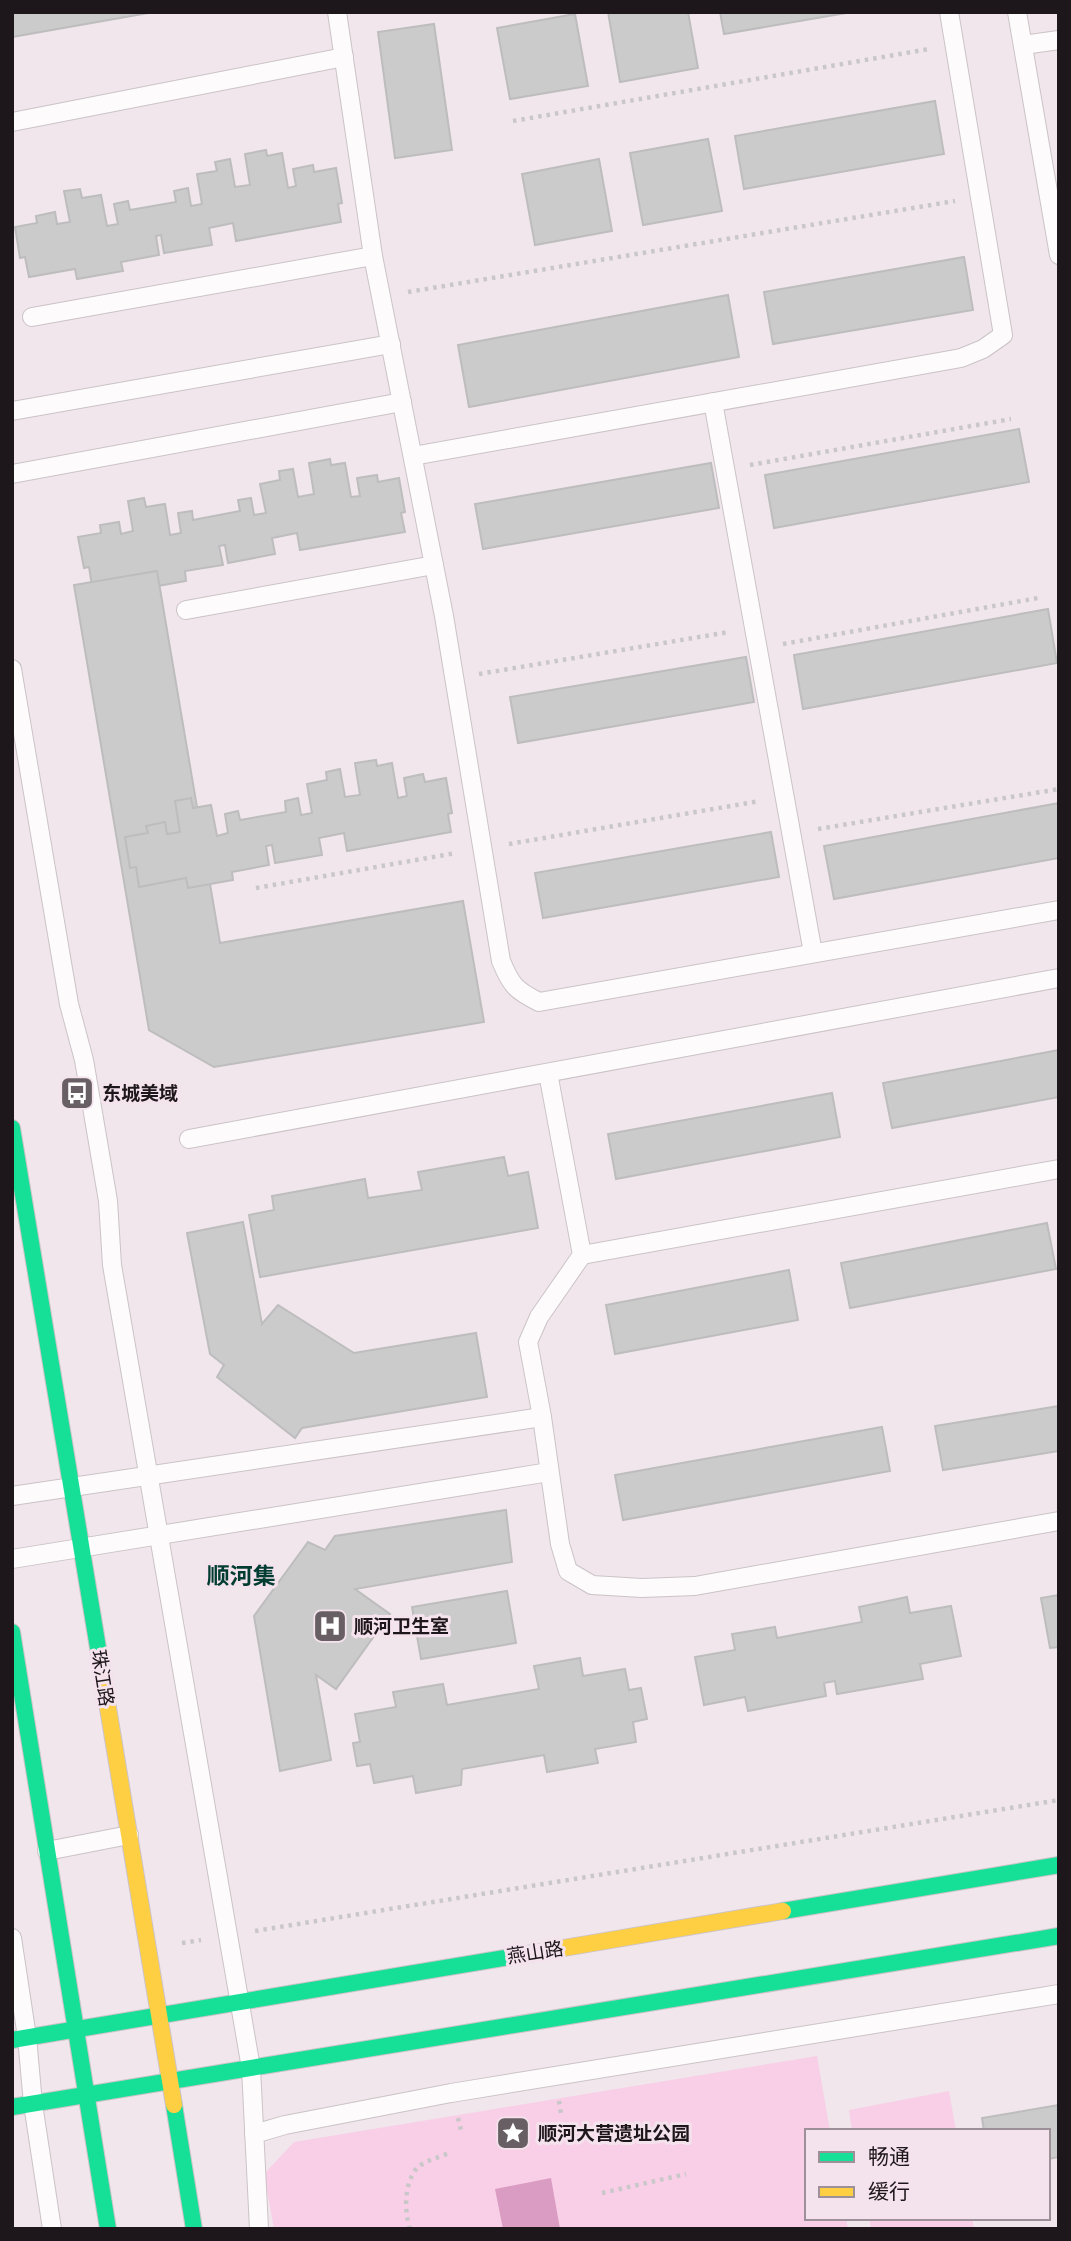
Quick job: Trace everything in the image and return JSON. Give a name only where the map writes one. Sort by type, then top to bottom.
[{"type":"street","name":"珠江路","points":[[12,1128],[194,2229]]},
{"type":"street","points":[[12,1632],[108,2229]]},
{"type":"street","name":"燕山路","points":[[20,2038],[1059,1865]]},
{"type":"street","points":[[12,2107],[1059,1936]]},
{"type":"lane","points":[[337,12],[373,256],[434,565],[501,961],[510,981],[519,992],[539,1002],[1059,910]]},
{"type":"lane","points":[[412,456],[961,358],[984,349],[1003,335],[948,12]]},
{"type":"lane","points":[[1017,12],[1056,218],[1059,255]]},
{"type":"lane","points":[[1023,45],[1059,40]]},
{"type":"lane","points":[[12,122],[344,57]]},
{"type":"lane","points":[[32,317],[373,256]]},
{"type":"lane","points":[[12,411],[391,344]]},
{"type":"lane","points":[[12,474],[402,402]]},
{"type":"lane","points":[[713,402],[813,953]]},
{"type":"lane","points":[[186,610],[434,565]]},
{"type":"lane","points":[[12,669],[69,1004],[84,1060],[108,1201],[112,1265],[251,2068],[260,2229]]},
{"type":"lane","points":[[189,1139],[1059,978]]},
{"type":"lane","points":[[548,1073],[582,1255]]},
{"type":"lane","points":[[1059,1169],[582,1255],[539,1317],[528,1342],[560,1544],[568,1571],[592,1585],[642,1588],[695,1586],[1059,1521]]},
{"type":"lane","points":[[12,1496],[542,1417]]},
{"type":"lane","points":[[12,1559],[549,1472]]},
{"type":"lane","points":[[47,1851],[129,1835]]},
{"type":"lane","points":[[12,1938],[20,2038],[52,2229]]},
{"type":"lane","points":[[254,2134],[285,2125],[452,2093],[1059,1994]]},
{"type":"path","points":[[513,121],[954,45]]},
{"type":"path","points":[[381,297],[980,197]]},
{"type":"path","points":[[725,470],[1011,419]]},
{"type":"path","points":[[758,649],[1038,598]]},
{"type":"path","points":[[454,678],[754,628]]},
{"type":"path","points":[[791,833],[1059,789]]},
{"type":"path","points":[[256,888],[785,797]]},
{"type":"path","points":[[148,1948],[1059,1800]]},
{"type":"path","points":[[410,2229],[407,2221],[406,2190],[418,2167],[449,2153]]},
{"type":"path","points":[[602,2193],[686,2174]]},
{"type":"shaded area","points":[[817,2056],[830,2129],[805,2129],[805,2220],[846,2220],[848,2229],[274,2229],[264,2174],[294,2142]]},
{"type":"shaded area","points":[[949,2091],[956,2129],[852,2129],[849,2110]]},
{"type":"shaded area","points":[[551,2178],[560,2229],[503,2229],[495,2189]]},
{"type":"shaded area","points":[[869,2220],[972,2220],[974,2229],[871,2229]]},
{"type":"building","points":[[12,12],[154,12],[12,37]]},
{"type":"building","points":[[608,12],[688,12],[698,68],[620,82]]},
{"type":"building","points":[[720,12],[852,12],[724,34]]},
{"type":"building","points":[[575,14],[588,86],[510,99],[497,28]]},
{"type":"building","points":[[434,24],[452,150],[395,158],[378,32]]},
{"type":"building","points":[[935,101],[944,154],[744,189],[735,136]]},
{"type":"building","points":[[708,139],[722,211],[643,225],[630,153]]},
{"type":"building","points":[[266,150],[267,156],[282,153],[288,188],[296,186],[293,169],[313,165],[314,172],[336,168],[342,203],[338,204],[341,222],[236,241],[233,223],[209,228],[212,245],[164,253],[161,235],[156,236],[159,255],[121,262],[123,271],[77,279],[75,269],[29,277],[25,257],[20,258],[15,227],[37,223],[36,216],[55,212],[57,224],[70,222],[64,191],[80,189],[82,198],[101,195],[107,226],[118,224],[114,204],[128,201],[130,210],[176,202],[174,191],[188,188],[191,206],[202,204],[197,174],[217,171],[215,162],[230,159],[235,187],[250,185],[245,154]]},
{"type":"building","points":[[599,159],[612,231],[535,245],[522,174]]},
{"type":"building","points":[[964,257],[973,310],[773,344],[764,292]]},
{"type":"building","points":[[728,295],[739,357],[469,407],[458,345]]},
{"type":"building","points":[[1019,429],[1029,482],[774,528],[765,475]]},
{"type":"building","points":[[330,459],[331,465],[345,463],[351,497],[360,496],[357,478],[377,475],[378,482],[399,478],[405,512],[401,513],[405,532],[300,550],[297,533],[272,538],[275,554],[228,563],[225,545],[219,546],[223,565],[185,571],[186,581],[141,589],[139,578],[92,586],[89,567],[84,568],[78,537],[101,533],[100,525],[119,522],[121,534],[133,531],[128,501],[144,498],[146,507],[165,504],[170,535],[181,533],[178,513],[192,511],[193,520],[240,511],[238,500],[251,498],[254,515],[266,513],[260,484],[280,480],[279,471],[293,469],[298,497],[314,494],[309,463]]},
{"type":"building","points":[[711,463],[719,508],[483,549],[475,504]]},
{"type":"building","points":[[157,571],[220,943],[463,901],[484,1022],[214,1067],[149,1030],[74,585]]},
{"type":"building","points":[[1048,609],[1057,663],[803,709],[794,655]]},
{"type":"building","points":[[746,657],[754,702],[518,743],[510,697]]},
{"type":"building","points":[[376,760],[377,766],[392,763],[398,798],[407,796],[404,778],[423,774],[425,782],[446,778],[452,813],[448,814],[451,832],[347,851],[344,833],[319,838],[322,855],[275,863],[272,845],[266,846],[269,865],[232,872],[233,880],[188,888],[186,878],[139,887],[136,867],[130,868],[125,837],[148,833],[146,826],[165,822],[167,834],[180,832],[175,801],[191,798],[193,808],[211,805],[217,836],[228,833],[225,814],[238,811],[240,820],[286,812],[285,801],[298,798],[301,815],[312,813],[307,784],[327,780],[326,772],[340,769],[345,797],[360,795],[355,763]]},
{"type":"building","points":[[1059,803],[1059,858],[834,899],[824,846]]},
{"type":"building","points":[[771,832],[779,877],[543,918],[535,873]]},
{"type":"building","points":[[1059,1050],[1059,1097],[892,1128],[883,1083]]},
{"type":"building","points":[[832,1093],[840,1137],[616,1179],[608,1134]]},
{"type":"building","points":[[504,1157],[508,1176],[528,1172],[538,1228],[260,1277],[249,1215],[274,1210],[272,1196],[365,1179],[368,1198],[422,1190],[418,1172]]},
{"type":"building","points":[[243,1222],[262,1324],[278,1305],[354,1353],[476,1333],[487,1397],[302,1428],[295,1438],[217,1377],[224,1365],[210,1354],[187,1233]]},
{"type":"building","points":[[1047,1223],[1056,1269],[850,1308],[841,1263]]},
{"type":"building","points":[[789,1270],[798,1320],[615,1354],[606,1305]]},
{"type":"building","points":[[1059,1406],[1059,1451],[943,1470],[935,1426]]},
{"type":"building","points":[[882,1427],[890,1471],[623,1520],[615,1475]]},
{"type":"building","points":[[506,1510],[512,1562],[355,1589],[390,1614],[336,1689],[316,1675],[331,1760],[280,1771],[254,1616],[308,1542],[325,1550],[335,1536]]},
{"type":"building","points":[[507,1591],[516,1643],[421,1659],[412,1607]]},
{"type":"building","points":[[1059,1595],[1059,1647],[1050,1648],[1041,1598]]},
{"type":"building","points":[[907,1597],[910,1613],[951,1606],[961,1656],[920,1664],[923,1679],[837,1694],[835,1681],[824,1683],[826,1696],[748,1711],[745,1697],[704,1705],[695,1657],[735,1650],[732,1634],[775,1627],[777,1638],[862,1622],[859,1607]]},
{"type":"building","points":[[580,1658],[583,1676],[625,1669],[629,1690],[641,1688],[647,1719],[633,1722],[636,1742],[595,1749],[598,1763],[547,1772],[544,1755],[462,1769],[461,1785],[416,1793],[413,1776],[374,1783],[370,1764],[357,1766],[353,1743],[360,1742],[355,1714],[396,1707],[393,1692],[443,1684],[447,1705],[539,1689],[534,1666]]},
{"type":"building","points":[[1059,2105],[1059,2157],[1050,2159],[1050,2129],[984,2129],[982,2118]]},
{"type":"traffic: fast","points":[[12,1128],[100,1660]]},
{"type":"traffic: fast","points":[[12,1632],[108,2229]]},
{"type":"traffic: fast","points":[[783,1911],[1059,1865]]},
{"type":"traffic: fast","points":[[12,2107],[1059,1936]]},
{"type":"traffic: fast","points":[[12,2040],[534,1953]]},
{"type":"traffic: fast","points":[[174,2105],[194,2229]]},
{"type":"traffic: slow","points":[[100,1660],[174,2105]]},
{"type":"traffic: slow","points":[[534,1953],[783,1911]]},
{"type":"place","name":"东城美域","points":[[77,1093]]},
{"type":"place","name":"顺河卫生室","points":[[330,1626]]},
{"type":"place","name":"顺河大营遗址公园","points":[[513,2133]]},
{"type":"district","name":"顺河集","points":[[241,1575]]}]
